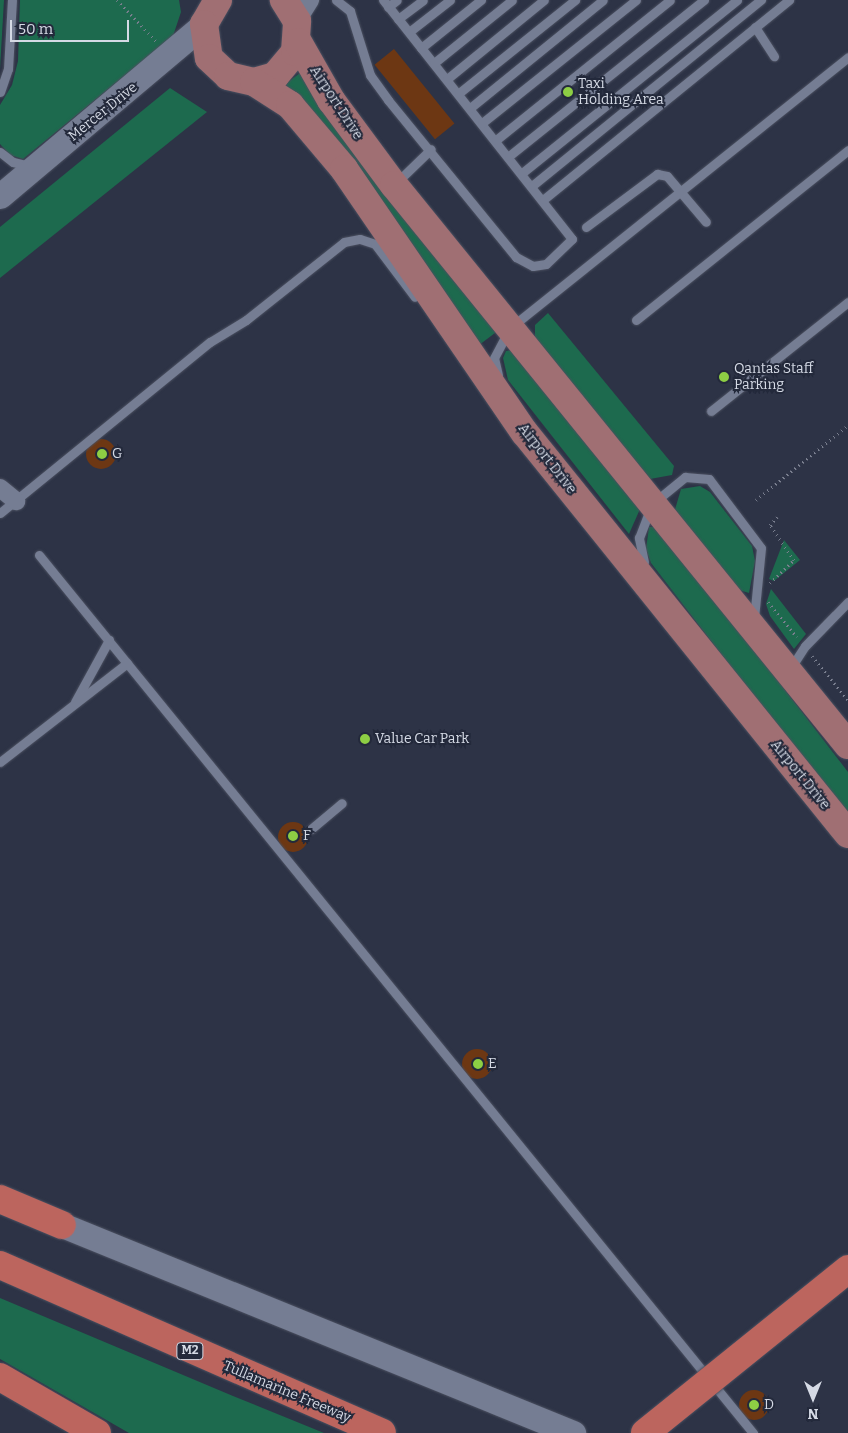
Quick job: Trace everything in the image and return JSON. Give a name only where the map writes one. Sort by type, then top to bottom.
[{"type":"highway","points":[[0,1199],[62,1225]]},
{"type":"highway","name":"Tullamarine Freeway","points":[[0,1265],[382,1433]]},
{"type":"highway","points":[[645,1433],[848,1269]]},
{"type":"highway","points":[[0,1377],[97,1433]]},
{"type":"main road","name":"Airport Drive","points":[[205,10],[205,45],[218,68],[241,81],[254,82],[290,105],[344,169],[474,362],[568,487],[848,834]]},
{"type":"main road","name":"Airport Drive","points":[[297,16],[331,100],[394,185],[848,744]]},
{"type":"main road","points":[[254,82],[283,70],[297,16]]},
{"type":"street","name":"Mercer Drive","points":[[0,196],[170,56],[205,10]]},
{"type":"street","points":[[0,488],[16,501]]},
{"type":"street","points":[[62,1225],[573,1433]]},
{"type":"lane","points":[[0,92],[9,61],[12,0]]},
{"type":"lane","points":[[336,0],[350,11],[370,75],[516,257],[533,266],[549,261],[572,239],[533,185],[386,4],[397,0]]},
{"type":"lane","points":[[398,19],[423,0]]},
{"type":"lane","points":[[409,32],[450,0]]},
{"type":"lane","points":[[421,48],[481,0]]},
{"type":"lane","points":[[434,63],[512,0]]},
{"type":"lane","points":[[447,79],[544,0]]},
{"type":"lane","points":[[458,94],[574,0]]},
{"type":"lane","points":[[470,108],[604,0]]},
{"type":"lane","points":[[482,123],[636,0]]},
{"type":"lane","points":[[496,140],[670,0]]},
{"type":"lane","points":[[509,156],[704,0]]},
{"type":"lane","points":[[522,172],[737,0]]},
{"type":"lane","points":[[533,185],[761,0]]},
{"type":"lane","points":[[544,199],[788,0]]},
{"type":"lane","points":[[755,28],[774,56]]},
{"type":"lane","points":[[527,415],[494,364],[510,328],[848,57]]},
{"type":"lane","points":[[394,185],[431,149]]},
{"type":"lane","points":[[636,320],[848,150]]},
{"type":"lane","points":[[0,152],[13,162],[36,166]]},
{"type":"lane","points":[[586,227],[625,201],[650,175],[663,174],[680,190],[706,222]]},
{"type":"lane","points":[[0,513],[210,342],[246,320],[337,246],[352,240],[380,247],[423,308]]},
{"type":"lane","points":[[711,411],[848,302]]},
{"type":"lane","points":[[435,322],[474,362]]},
{"type":"lane","points":[[539,431],[568,487]]},
{"type":"lane","points":[[719,673],[688,618],[642,560],[639,538],[652,504],[685,477],[714,484],[760,548],[753,626]]},
{"type":"lane","points":[[39,555],[753,1433]]},
{"type":"lane","points":[[788,672],[805,646],[835,618],[848,602]]},
{"type":"lane","points":[[835,618],[848,610]]},
{"type":"lane","points":[[75,702],[109,640]]},
{"type":"lane","points":[[0,762],[127,663]]},
{"type":"lane","points":[[311,829],[342,804]]},
{"type":"path","points":[[117,0],[170,56]]},
{"type":"path","points":[[756,500],[848,426]]},
{"type":"path","points":[[768,589],[771,580],[794,560],[770,525],[777,517]]},
{"type":"path","points":[[767,595],[767,601]]},
{"type":"green space","points":[[0,0],[4,0],[0,69]]},
{"type":"green space","points":[[20,0],[179,0],[181,12],[173,36],[23,159],[10,155],[0,144],[0,105],[12,85],[18,61]]},
{"type":"green space","points":[[300,73],[496,333],[479,345],[283,86]]},
{"type":"green space","points":[[170,88],[207,112],[0,278],[0,227]]},
{"type":"green space","points":[[548,313],[674,466],[672,475],[650,479],[535,342],[535,325]]},
{"type":"green space","points":[[516,350],[640,509],[629,534],[508,380],[503,358],[506,351]]},
{"type":"green space","points":[[700,486],[710,492],[752,546],[755,561],[749,593],[732,588],[674,513],[681,489]]},
{"type":"green space","points":[[649,527],[660,527],[848,772],[848,819],[651,563],[646,549]]},
{"type":"green space","points":[[784,540],[800,560],[774,581],[769,579]]},
{"type":"green space","points":[[771,589],[806,634],[794,649],[770,616],[766,604]]},
{"type":"green space","points":[[0,1298],[324,1433],[129,1433],[0,1359]]},
{"type":"building","points":[[394,49],[454,124],[435,139],[375,65]]},
{"type":"building","points":[[101,439],[112,443],[116,454],[112,465],[101,469],[90,465],[86,454],[90,443]]},
{"type":"building","points":[[293,822],[304,826],[308,837],[304,848],[293,852],[282,848],[278,837],[282,826]]},
{"type":"building","points":[[477,1049],[488,1053],[492,1064],[488,1075],[477,1079],[466,1075],[462,1064],[466,1053]]},
{"type":"building","points":[[754,1390],[765,1394],[769,1405],[765,1416],[754,1420],[743,1416],[739,1405],[743,1394]]},
{"type":"place","name":"Taxi Holding Area","points":[[568,92]]},
{"type":"place","name":"Qantas Staff Parking","points":[[724,377]]},
{"type":"place","name":"G","points":[[102,454]]},
{"type":"place","name":"Value Car Park","points":[[365,739]]},
{"type":"place","name":"F","points":[[293,836]]},
{"type":"place","name":"E","points":[[478,1064]]},
{"type":"place","name":"D","points":[[754,1405]]}]
